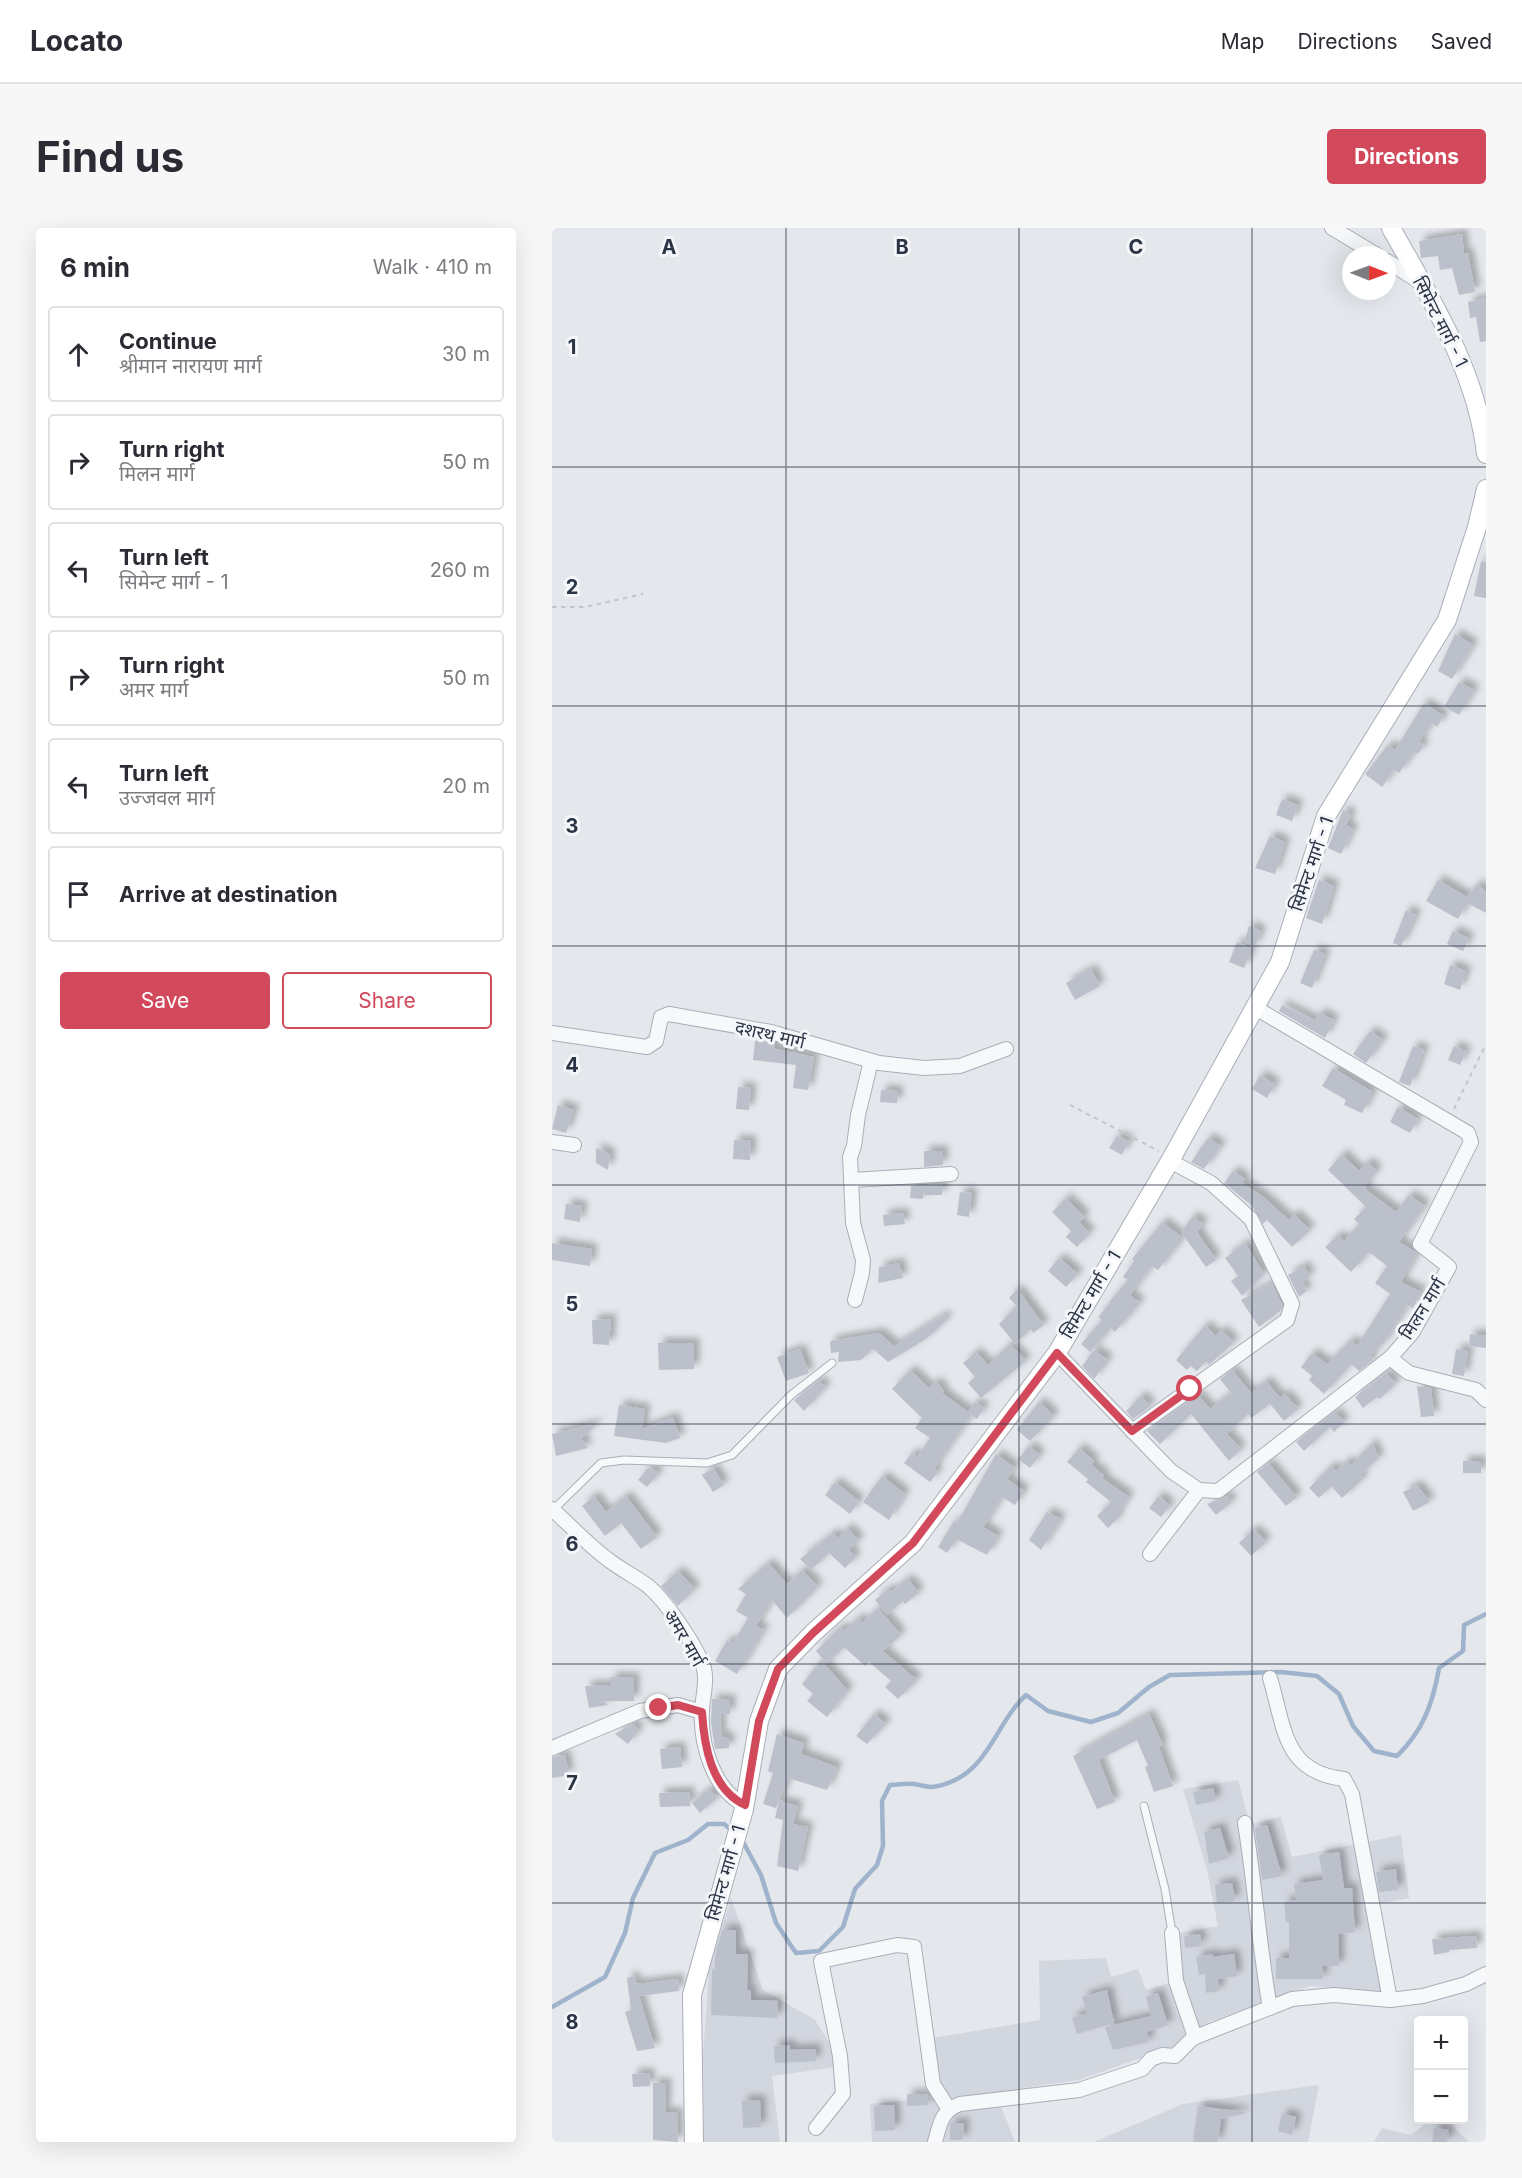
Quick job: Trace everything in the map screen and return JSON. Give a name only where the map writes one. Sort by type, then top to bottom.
[{"type":"street","points":[[1332,228],[1362,246]]},
{"type":"street","name":"सिमेन्ट मार्ग - 1","points":[[1391,228],[1450,338],[1477,400],[1486,454]]},
{"type":"street","points":[[1396,267],[1420,282]]},
{"type":"street","name":"सिमेन्ट मार्ग - 1","points":[[694,2142],[692,1995],[744,1807],[759,1721],[778,1669],[813,1633],[913,1543],[1057,1353],[1171,1159],[1280,962],[1326,816],[1447,620],[1477,527],[1486,489]]},
{"type":"street","name":"मिलन मार्ग","points":[[1199,1490],[1218,1491],[1390,1358],[1412,1333],[1449,1266],[1420,1244],[1471,1142],[1467,1133],[1448,1121],[1254,1007]]},
{"type":"street","name":"दशरथ मार्ग","points":[[552,1034],[648,1047],[656,1041],[661,1017],[669,1014],[771,1032],[871,1061],[924,1068],[960,1066],[1006,1049]]},
{"type":"street","points":[[855,1300],[863,1260],[852,1223],[850,1156],[871,1061]]},
{"type":"street","points":[[552,1142],[574,1146]]},
{"type":"street","points":[[1132,1431],[1287,1320],[1292,1304],[1251,1219],[1211,1183],[1171,1159]]},
{"type":"street","points":[[852,1180],[951,1174]]},
{"type":"street","points":[[1057,1353],[1171,1472],[1199,1490],[1150,1554]]},
{"type":"street","points":[[1390,1358],[1409,1373],[1476,1390],[1486,1400]]},
{"type":"street","name":"अमर मार्ग","points":[[552,1509],[609,1561],[649,1587],[665,1605],[702,1662],[705,1679],[702,1712],[704,1747],[732,1799],[744,1807]]},
{"type":"street","points":[[1270,1678],[1292,1750],[1302,1765],[1324,1777],[1344,1779],[1352,1794],[1390,2000]]},
{"type":"street","points":[[552,1748],[640,1711],[678,1705],[702,1712]]},
{"type":"street","points":[[1245,1823],[1256,1891],[1258,1943],[1270,2008]]},
{"type":"street","points":[[1172,1933],[1176,1981],[1195,2037]]},
{"type":"street","points":[[816,2128],[843,2094],[840,2056],[821,1961],[897,1945],[914,1947],[933,2084],[948,2108]]},
{"type":"street","points":[[935,2142],[942,2118],[948,2108],[960,2104],[1079,2090],[1142,2069],[1150,2059],[1162,2055],[1175,2055],[1195,2037],[1306,1996],[1334,1995],[1390,2000],[1423,1996],[1466,1984],[1486,1974]]},
{"type":"lane","points":[[552,1509],[602,1463],[624,1460],[707,1463],[732,1455],[791,1395],[831,1363]]},
{"type":"lane","points":[[1144,1806],[1165,1889],[1172,1933]]},
{"type":"path","points":[[552,607],[585,607],[643,594]]},
{"type":"path","points":[[1448,1121],[1486,1044]]},
{"type":"path","points":[[1070,1104],[1106,1126],[1171,1159]]},
{"type":"shaded area","points":[[1238,1780],[1250,1824],[1281,1817],[1292,1857],[1401,1835],[1409,1898],[1366,1906],[1383,1992],[1310,1986],[1206,2023],[1177,2045],[1079,2080],[995,2092],[1015,2142],[872,2142],[870,2104],[941,2097],[933,2038],[1040,2020],[1039,1961],[1106,1958],[1111,1977],[1138,1969],[1146,1990],[1170,1983],[1167,1935],[1218,1926],[1207,1870],[1183,1789]]},
{"type":"shaded area","points":[[731,1898],[763,1990],[815,2020],[844,2066],[772,2076],[780,2142],[704,2142],[703,2055],[709,1968]]},
{"type":"shaded area","points":[[1319,2085],[1308,2142],[1094,2142],[1183,2104]]},
{"type":"shaded area","points":[[1425,2124],[1451,2124],[1469,2142],[1374,2142],[1382,2128],[1411,2135]]},
{"type":"building","points":[[1462,234],[1464,254],[1468,253],[1475,292],[1459,295],[1452,268],[1440,270],[1438,256],[1421,258],[1419,241]]},
{"type":"building","points":[[1486,298],[1486,341],[1480,342],[1476,317],[1470,318],[1468,302]]},
{"type":"building","points":[[1481,561],[1486,562],[1486,598],[1474,596]]},
{"type":"building","points":[[1455,634],[1473,645],[1452,679],[1438,671]]},
{"type":"building","points":[[1459,682],[1474,690],[1459,715],[1444,707]]},
{"type":"building","points":[[1424,703],[1444,716],[1437,727],[1432,723],[1419,742],[1424,745],[1418,754],[1414,752],[1399,773],[1394,770],[1382,787],[1365,774],[1388,745],[1395,750]]},
{"type":"building","points":[[1282,799],[1298,805],[1292,821],[1276,815]]},
{"type":"building","points":[[1343,810],[1351,815],[1346,825],[1353,829],[1341,854],[1328,848]]},
{"type":"building","points":[[1270,836],[1285,842],[1275,874],[1255,868]]},
{"type":"building","points":[[1319,880],[1334,886],[1322,924],[1306,918]]},
{"type":"building","points":[[1438,880],[1467,897],[1477,884],[1486,892],[1486,913],[1467,903],[1458,919],[1426,901]]},
{"type":"building","points":[[1406,910],[1416,915],[1401,946],[1393,943]]},
{"type":"building","points":[[1249,926],[1261,931],[1255,946],[1244,942]]},
{"type":"building","points":[[1453,931],[1469,938],[1463,951],[1447,944]]},
{"type":"building","points":[[1237,942],[1252,948],[1244,968],[1229,962]]},
{"type":"building","points":[[1314,950],[1325,954],[1312,988],[1300,983]]},
{"type":"building","points":[[1450,965],[1466,971],[1460,990],[1444,984]]},
{"type":"building","points":[[1091,969],[1100,986],[1075,1000],[1066,983]]},
{"type":"building","points":[[1282,1005],[1315,1021],[1319,1013],[1334,1020],[1325,1038],[1279,1011]]},
{"type":"building","points":[[1370,1031],[1383,1040],[1366,1063],[1353,1054]]},
{"type":"building","points":[[755,1041],[774,1042],[775,1049],[814,1057],[808,1090],[793,1088],[796,1065],[753,1060]]},
{"type":"building","points":[[1413,1046],[1424,1050],[1410,1086],[1399,1082]]},
{"type":"building","points":[[1454,1046],[1466,1051],[1460,1065],[1448,1060]]},
{"type":"building","points":[[1333,1068],[1371,1091],[1372,1095],[1362,1113],[1344,1105],[1346,1100],[1322,1086]]},
{"type":"building","points":[[1260,1075],[1275,1084],[1267,1098],[1252,1089]]},
{"type":"building","points":[[738,1087],[751,1088],[749,1110],[736,1109]]},
{"type":"building","points":[[881,1090],[898,1091],[897,1103],[880,1102]]},
{"type":"building","points":[[558,1105],[574,1110],[566,1133],[552,1129]]},
{"type":"building","points":[[1398,1107],[1418,1119],[1410,1133],[1390,1122]]},
{"type":"building","points":[[1117,1136],[1129,1141],[1122,1155],[1109,1148]]},
{"type":"building","points":[[1208,1138],[1221,1146],[1204,1169],[1191,1162]]},
{"type":"building","points":[[734,1140],[751,1141],[750,1160],[733,1159]]},
{"type":"building","points":[[596,1148],[610,1154],[608,1170],[596,1163]]},
{"type":"building","points":[[924,1151],[943,1151],[943,1165],[924,1167]]},
{"type":"building","points":[[1342,1154],[1359,1171],[1367,1162],[1377,1171],[1365,1185],[1367,1187],[1365,1189],[1396,1212],[1409,1195],[1425,1206],[1399,1242],[1417,1253],[1401,1282],[1421,1292],[1413,1308],[1407,1305],[1385,1341],[1370,1356],[1373,1360],[1359,1371],[1351,1364],[1324,1394],[1309,1380],[1312,1376],[1301,1367],[1312,1353],[1327,1364],[1351,1340],[1357,1346],[1390,1294],[1375,1283],[1387,1266],[1369,1252],[1351,1272],[1325,1247],[1338,1235],[1344,1241],[1359,1224],[1354,1219],[1366,1207],[1328,1170]]},
{"type":"building","points":[[1233,1171],[1245,1179],[1242,1183],[1262,1196],[1289,1220],[1294,1214],[1310,1230],[1292,1247],[1267,1220],[1263,1224],[1252,1206],[1224,1183]]},
{"type":"building","points":[[943,1184],[942,1195],[924,1195],[924,1190],[923,1199],[910,1198],[911,1186]]},
{"type":"building","points":[[960,1192],[972,1193],[969,1217],[957,1215]]},
{"type":"building","points":[[1066,1198],[1085,1217],[1079,1222],[1090,1233],[1077,1247],[1066,1237],[1071,1231],[1052,1212]]},
{"type":"building","points":[[566,1204],[582,1206],[580,1222],[564,1219]]},
{"type":"building","points":[[903,1213],[905,1224],[884,1226],[883,1215]]},
{"type":"building","points":[[1193,1216],[1203,1224],[1197,1232],[1216,1260],[1206,1267],[1181,1232]]},
{"type":"building","points":[[1162,1222],[1183,1238],[1158,1270],[1152,1266],[1130,1295],[1140,1303],[1115,1332],[1111,1328],[1090,1352],[1081,1344],[1102,1320],[1098,1317],[1128,1280],[1123,1277],[1134,1261],[1132,1259]]},
{"type":"building","points":[[552,1243],[592,1249],[590,1266],[552,1260]]},
{"type":"building","points":[[1245,1243],[1264,1274],[1242,1296],[1231,1281],[1238,1276],[1225,1258]]},
{"type":"building","points":[[1059,1258],[1078,1274],[1066,1287],[1048,1271]]},
{"type":"building","points":[[899,1263],[903,1278],[878,1283],[879,1267]]},
{"type":"building","points":[[1304,1266],[1310,1277],[1301,1282],[1307,1291],[1299,1297],[1288,1275]]},
{"type":"building","points":[[1272,1283],[1282,1305],[1281,1310],[1259,1327],[1241,1300]]},
{"type":"building","points":[[1017,1289],[1044,1325],[1033,1333],[1031,1329],[1015,1344],[999,1324],[1017,1306],[1009,1298]]},
{"type":"building","points":[[944,1315],[947,1320],[926,1339],[888,1362],[873,1349],[861,1360],[838,1362],[839,1352],[831,1353],[830,1341],[879,1333],[894,1346]]},
{"type":"building","points":[[611,1319],[609,1345],[593,1344],[592,1320]]},
{"type":"building","points":[[1205,1325],[1216,1336],[1221,1330],[1234,1342],[1209,1365],[1206,1361],[1197,1371],[1191,1366],[1187,1370],[1176,1360]]},
{"type":"building","points":[[1470,1334],[1486,1336],[1486,1348],[1469,1346]]},
{"type":"building","points":[[658,1343],[694,1343],[694,1369],[659,1370]]},
{"type":"building","points":[[1010,1344],[1026,1361],[981,1398],[968,1383],[975,1377],[963,1363],[976,1352],[988,1365]]},
{"type":"building","points":[[800,1349],[809,1373],[786,1381],[777,1357]]},
{"type":"building","points":[[1456,1349],[1468,1351],[1464,1376],[1452,1374]]},
{"type":"building","points":[[1094,1350],[1108,1360],[1094,1379],[1082,1366]]},
{"type":"building","points":[[910,1370],[929,1388],[936,1382],[944,1391],[942,1393],[968,1412],[975,1402],[984,1408],[977,1419],[971,1415],[934,1469],[938,1472],[930,1482],[904,1463],[912,1453],[917,1457],[930,1438],[915,1428],[922,1418],[892,1389]]},
{"type":"building","points":[[1232,1370],[1251,1393],[1266,1381],[1280,1398],[1285,1394],[1298,1409],[1284,1421],[1270,1404],[1251,1418],[1248,1414],[1227,1434],[1241,1449],[1229,1461],[1191,1414],[1160,1444],[1147,1431],[1198,1395],[1210,1409],[1231,1393],[1220,1379]]},
{"type":"building","points":[[1386,1373],[1396,1383],[1380,1399],[1377,1397],[1363,1408],[1355,1397]]},
{"type":"building","points":[[818,1381],[826,1387],[804,1411],[794,1400]]},
{"type":"building","points":[[1417,1386],[1431,1388],[1434,1416],[1421,1417]]},
{"type":"building","points":[[1141,1396],[1151,1406],[1133,1419],[1126,1411]]},
{"type":"building","points":[[1039,1402],[1054,1416],[1030,1441],[1017,1430]]},
{"type":"building","points":[[619,1405],[645,1409],[642,1429],[673,1417],[680,1438],[666,1443],[614,1436]]},
{"type":"building","points":[[1335,1412],[1344,1422],[1334,1432],[1330,1427],[1304,1451],[1296,1442]]},
{"type":"building","points":[[598,1423],[581,1439],[588,1448],[556,1456],[552,1434]]},
{"type":"building","points":[[1372,1443],[1379,1458],[1360,1475],[1363,1479],[1342,1498],[1331,1486],[1319,1498],[1309,1488],[1331,1466],[1336,1471],[1347,1461],[1351,1465]]},
{"type":"building","points":[[1029,1446],[1040,1455],[1030,1468],[1018,1459]]},
{"type":"building","points":[[1079,1448],[1094,1461],[1091,1465],[1104,1475],[1102,1478],[1129,1497],[1117,1515],[1119,1517],[1108,1528],[1097,1516],[1111,1502],[1086,1482],[1088,1479],[1067,1462]]},
{"type":"building","points":[[996,1454],[1015,1468],[1007,1479],[1024,1491],[1015,1505],[1002,1497],[983,1527],[998,1536],[987,1555],[956,1539],[947,1553],[938,1547],[954,1521],[957,1523]]},
{"type":"building","points":[[1463,1461],[1481,1461],[1481,1473],[1463,1473]]},
{"type":"building","points":[[1268,1463],[1297,1497],[1286,1506],[1257,1472]]},
{"type":"building","points":[[649,1467],[659,1473],[647,1487],[638,1480]]},
{"type":"building","points":[[713,1468],[724,1485],[713,1492],[702,1475]]},
{"type":"building","points":[[882,1476],[905,1494],[889,1520],[863,1502]]},
{"type":"building","points":[[835,1482],[859,1501],[850,1514],[825,1495]]},
{"type":"building","points":[[1417,1485],[1430,1502],[1413,1511],[1403,1492]]},
{"type":"building","points":[[594,1496],[606,1512],[626,1496],[657,1537],[641,1549],[621,1523],[605,1536],[582,1506]]},
{"type":"building","points":[[1159,1496],[1170,1506],[1161,1517],[1149,1508]]},
{"type":"building","points":[[1227,1496],[1232,1502],[1216,1515],[1207,1504]]},
{"type":"building","points":[[1047,1512],[1061,1519],[1041,1550],[1029,1540]]},
{"type":"building","points":[[847,1528],[859,1540],[849,1550],[856,1557],[845,1568],[829,1553],[811,1570],[800,1559],[833,1533],[838,1538]]},
{"type":"building","points":[[1254,1529],[1266,1542],[1251,1556],[1239,1543]]},
{"type":"building","points":[[768,1563],[787,1584],[802,1570],[818,1587],[787,1618],[772,1600],[756,1626],[764,1630],[737,1674],[715,1661],[727,1640],[733,1643],[748,1618],[736,1611],[746,1594],[738,1589]]},
{"type":"building","points":[[678,1571],[695,1589],[678,1606],[661,1586]]},
{"type":"building","points":[[908,1579],[919,1593],[905,1604],[903,1601],[887,1615],[875,1600],[888,1589],[891,1592]]},
{"type":"building","points":[[878,1608],[901,1635],[883,1651],[917,1680],[898,1699],[885,1687],[891,1681],[869,1662],[865,1666],[844,1647],[827,1664],[816,1651],[840,1627],[844,1631],[858,1618],[862,1623]]},
{"type":"building","points":[[821,1660],[848,1691],[827,1717],[807,1701],[813,1694],[802,1684]]},
{"type":"building","points":[[611,1677],[634,1678],[634,1701],[603,1701],[608,1705],[589,1708],[585,1686],[611,1685]]},
{"type":"building","points":[[712,1699],[730,1700],[730,1714],[720,1714],[721,1737],[729,1737],[729,1748],[715,1749],[711,1722]]},
{"type":"building","points":[[874,1714],[886,1724],[867,1744],[856,1736]]},
{"type":"building","points":[[1149,1714],[1163,1745],[1159,1747],[1173,1786],[1154,1792],[1145,1767],[1148,1766],[1137,1740],[1099,1760],[1115,1802],[1097,1809],[1073,1756]]},
{"type":"building","points":[[632,1724],[639,1730],[628,1744],[615,1734]]},
{"type":"building","points":[[777,1734],[804,1743],[801,1754],[837,1767],[827,1790],[788,1778],[776,1808],[763,1804],[773,1773],[768,1771]]},
{"type":"building","points":[[680,1747],[682,1767],[662,1769],[660,1749]]},
{"type":"building","points":[[565,1755],[569,1775],[552,1778],[552,1757]]},
{"type":"building","points":[[1213,1788],[1216,1801],[1196,1805],[1193,1792]]},
{"type":"building","points":[[709,1789],[717,1798],[700,1813],[692,1803]]},
{"type":"building","points":[[689,1792],[690,1806],[660,1807],[659,1793]]},
{"type":"building","points":[[779,1801],[798,1806],[793,1824],[808,1827],[798,1871],[777,1866],[783,1820],[775,1818]]},
{"type":"building","points":[[1267,1825],[1282,1876],[1262,1880],[1255,1828]]},
{"type":"building","points":[[1220,1828],[1229,1858],[1209,1864],[1204,1832]]},
{"type":"building","points":[[1339,1852],[1344,1888],[1352,1888],[1355,1932],[1338,1934],[1339,1966],[1322,1966],[1323,1979],[1276,1979],[1276,1958],[1289,1958],[1289,1922],[1286,1922],[1284,1902],[1296,1900],[1294,1884],[1323,1880],[1319,1855]]},
{"type":"building","points":[[1396,1869],[1398,1890],[1379,1892],[1376,1872]]},
{"type":"building","points":[[1232,1883],[1235,1901],[1217,1903],[1215,1885]]},
{"type":"building","points":[[722,1930],[736,1930],[736,1954],[748,1954],[747,1990],[751,1990],[751,2000],[778,2001],[777,2018],[711,2015],[712,1969],[715,1970],[715,1956]]},
{"type":"building","points":[[1200,1934],[1201,1946],[1185,1948],[1184,1936]]},
{"type":"building","points":[[1476,1936],[1477,1948],[1449,1950],[1449,1952],[1434,1955],[1432,1939]]},
{"type":"building","points":[[1213,1954],[1213,1957],[1234,1954],[1237,1976],[1218,1979],[1219,1991],[1206,1993],[1205,1974],[1199,1975],[1196,1957]]},
{"type":"building","points":[[633,1976],[636,1984],[678,1979],[679,1991],[639,1996],[655,2048],[637,2051],[625,2012],[631,2010],[627,1978]]},
{"type":"building","points":[[1107,1990],[1114,2023],[1077,2034],[1072,2018],[1087,2013],[1082,1997]]},
{"type":"building","points":[[1158,1993],[1168,2025],[1147,2032],[1149,2042],[1113,2050],[1105,2027],[1151,2016],[1146,1997]]},
{"type":"building","points":[[790,2045],[790,2050],[815,2049],[816,2061],[775,2063],[774,2046]]},
{"type":"building","points":[[649,2073],[650,2086],[633,2087],[632,2074]]},
{"type":"building","points":[[653,2083],[666,2083],[665,2113],[677,2112],[678,2142],[653,2140]]},
{"type":"building","points":[[907,2094],[928,2094],[928,2105],[907,2106]]},
{"type":"building","points":[[760,2100],[761,2127],[743,2128],[742,2101]]},
{"type":"building","points":[[894,2105],[895,2130],[875,2131],[874,2106]]},
{"type":"building","points":[[1198,2106],[1246,2113],[1221,2119],[1218,2142],[1193,2142]]},
{"type":"building","points":[[1282,2114],[1296,2117],[1292,2135],[1278,2131]]},
{"type":"building","points":[[950,2123],[964,2123],[963,2140],[950,2140]]},
{"type":"building","points":[[1434,2128],[1449,2130],[1447,2142],[1432,2142]]},
{"type":"waterway","points":[[742,1840],[761,1875],[776,1923],[796,1953],[819,1951],[843,1927],[855,1889],[877,1865],[883,1846],[882,1801],[890,1785],[911,1784],[932,1787],[951,1782],[966,1774],[987,1750],[1014,1708],[1026,1695],[1048,1711],[1091,1722],[1118,1713],[1149,1687],[1170,1675],[1281,1672],[1317,1676],[1339,1694],[1353,1726],[1374,1751],[1397,1756],[1414,1737],[1426,1716],[1439,1668],[1463,1651],[1464,1625],[1486,1614]]},
{"type":"waterway","points":[[552,2007],[605,1977],[625,1933],[633,1898],[655,1853],[688,1840],[708,1824],[724,1824],[734,1832]]},
{"type":"route","points":[[659,1708],[678,1705],[702,1712],[704,1747],[720,1781],[732,1799],[745,1805],[759,1721],[778,1669],[813,1633],[913,1543],[1057,1353],[1132,1431],[1190,1389]]}]
